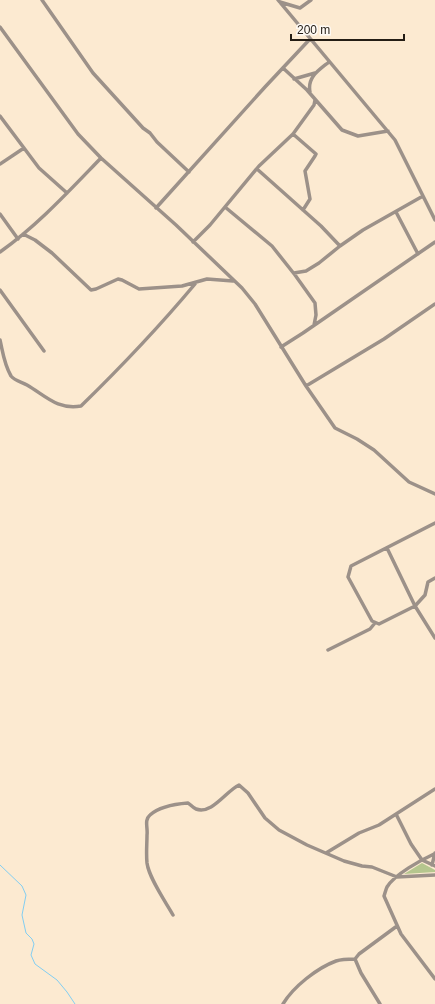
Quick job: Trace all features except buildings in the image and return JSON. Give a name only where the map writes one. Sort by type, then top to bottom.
[{"type":"street","points":[[42,0],[94,73],[143,128],[150,133],[157,142],[189,172]]},
{"type":"street","points":[[279,1],[300,8],[311,0]]},
{"type":"street","points":[[279,1],[388,131],[402,153],[435,220]]},
{"type":"street","points":[[1,29],[78,134],[101,158],[234,281],[255,304],[306,386],[335,428],[357,439],[374,450],[409,482],[435,494]]},
{"type":"street","points":[[156,208],[310,39]]},
{"type":"street","points":[[294,79],[315,73],[329,62]]},
{"type":"street","points":[[283,68],[310,93],[339,126],[347,132],[358,136],[388,131]]},
{"type":"street","points":[[310,93],[309,84],[315,73]]},
{"type":"street","points":[[193,242],[257,169],[293,134],[310,110],[315,100]]},
{"type":"street","points":[[0,116],[39,168],[67,193]]},
{"type":"street","points":[[293,134],[316,154],[304,171],[310,198],[303,210]]},
{"type":"street","points":[[0,164],[24,148]]},
{"type":"street","points":[[0,252],[18,239],[45,215],[101,158]]},
{"type":"street","points":[[257,169],[321,226],[340,246]]},
{"type":"street","points":[[294,273],[306,271],[363,230],[423,196]]},
{"type":"street","points":[[225,207],[272,246],[294,273],[315,304],[316,315],[314,325]]},
{"type":"street","points":[[396,212],[418,254]]},
{"type":"street","points":[[0,214],[18,239]]},
{"type":"street","points":[[24,234],[35,240],[55,256],[91,290],[118,279],[139,289],[156,287],[170,288],[195,284],[207,279],[234,281]]},
{"type":"street","points":[[281,347],[435,242]]},
{"type":"street","points":[[0,340],[2,354],[14,378],[55,403],[65,406],[81,406],[125,364],[195,284]]},
{"type":"street","points":[[0,290],[44,350]]},
{"type":"street","points":[[306,386],[384,339],[435,304]]},
{"type":"street","points":[[435,523],[351,566],[348,577],[372,621],[379,624],[415,606],[425,595],[428,582],[435,578]]},
{"type":"street","points":[[387,548],[415,606],[435,638]]},
{"type":"street","points":[[328,650],[370,629],[375,623]]},
{"type":"street","points":[[172,915],[150,873],[147,863],[148,833],[146,823],[149,815],[161,808],[175,804],[188,803],[196,809],[205,810],[216,804],[225,794],[239,785],[248,793],[265,818],[279,830],[307,845],[350,863],[362,866],[372,866],[397,877],[435,875]]},
{"type":"street","points":[[326,853],[359,833],[379,825],[435,789]]},
{"type":"street","points":[[396,814],[411,844],[422,860],[433,866],[435,854]]},
{"type":"street","points":[[435,854],[422,860],[397,877],[387,886],[384,896],[401,934],[435,979]]},
{"type":"street","points":[[355,959],[358,954],[397,926]]},
{"type":"street","points":[[283,1004],[315,971],[338,960],[355,959]]},
{"type":"street","points":[[355,959],[361,973],[380,1004]]},
{"type":"green space","points":[[422,863],[435,870],[435,872],[404,874]]},
{"type":"waterway","points":[[0,865],[22,886],[26,895],[22,915],[26,933],[32,939],[34,944],[31,955],[35,964],[57,980],[75,1004]]}]
